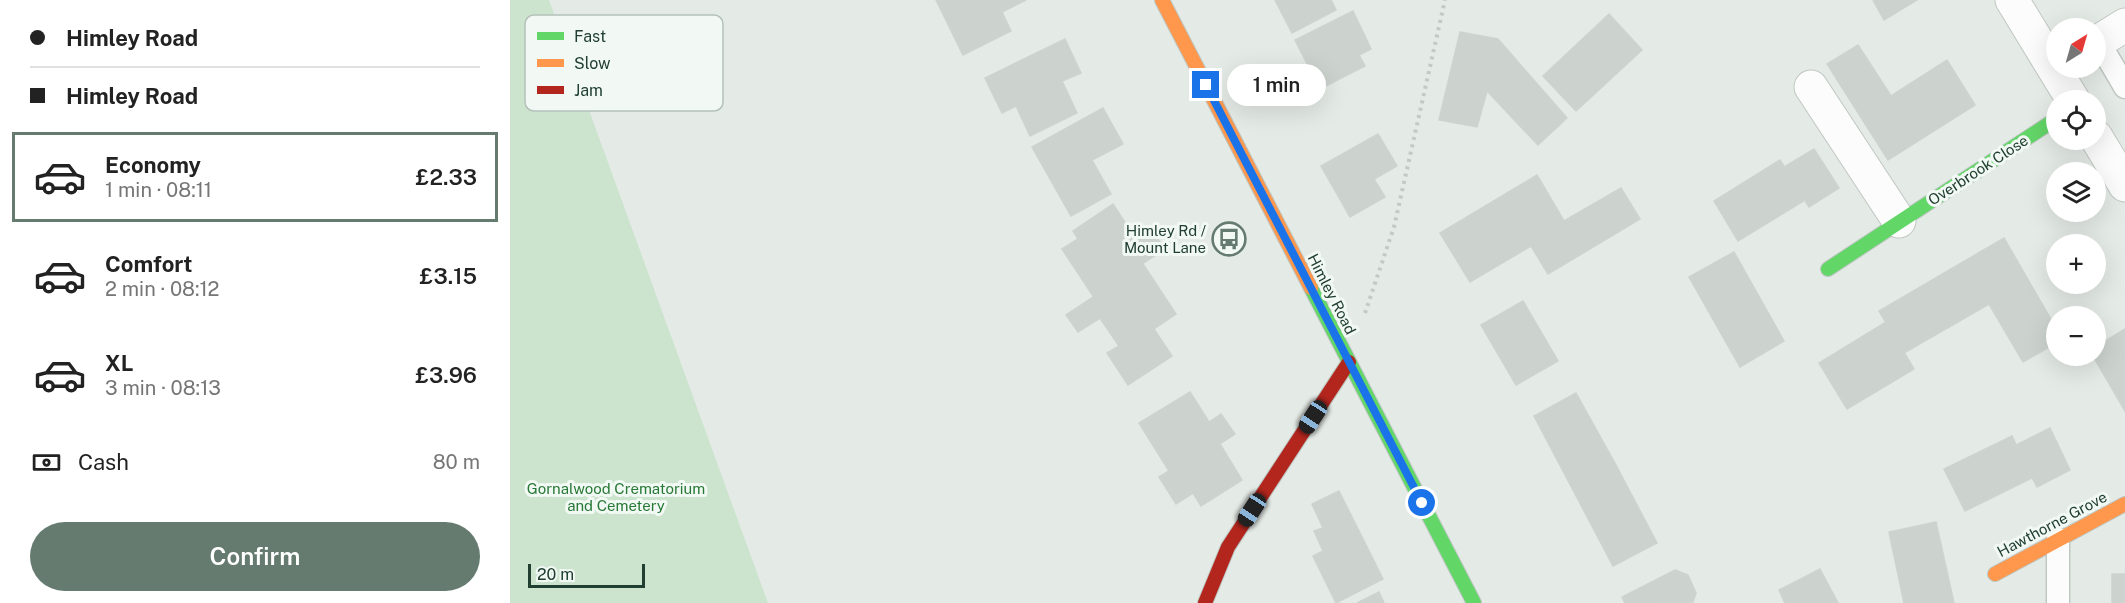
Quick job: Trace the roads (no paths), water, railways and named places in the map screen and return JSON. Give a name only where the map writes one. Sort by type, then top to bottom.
[{"type":"street","name":"Himley Road","points":[[1162,0],[1474,603]]},
{"type":"street","points":[[2012,0],[2046,53]]},
{"type":"street","points":[[1811,87],[1899,221]]},
{"type":"street","name":"Overbrook Close","points":[[1828,268],[2046,125]]},
{"type":"street","points":[[2104,150],[2125,185]]},
{"type":"street","points":[[1204,603],[1228,547],[1349,362]]},
{"type":"street","name":"Hawthorne Grove","points":[[1995,574],[2125,504]]},
{"type":"lane","points":[[2106,36],[2125,87]]},
{"type":"lane","points":[[2058,540],[2058,603]]},
{"type":"place","name":"Himley Rd / Mount Lane","points":[[1229,239]]},
{"type":"park label","name":"Gornalwood Crematorium and Cemetery","points":[[616,496]]}]
